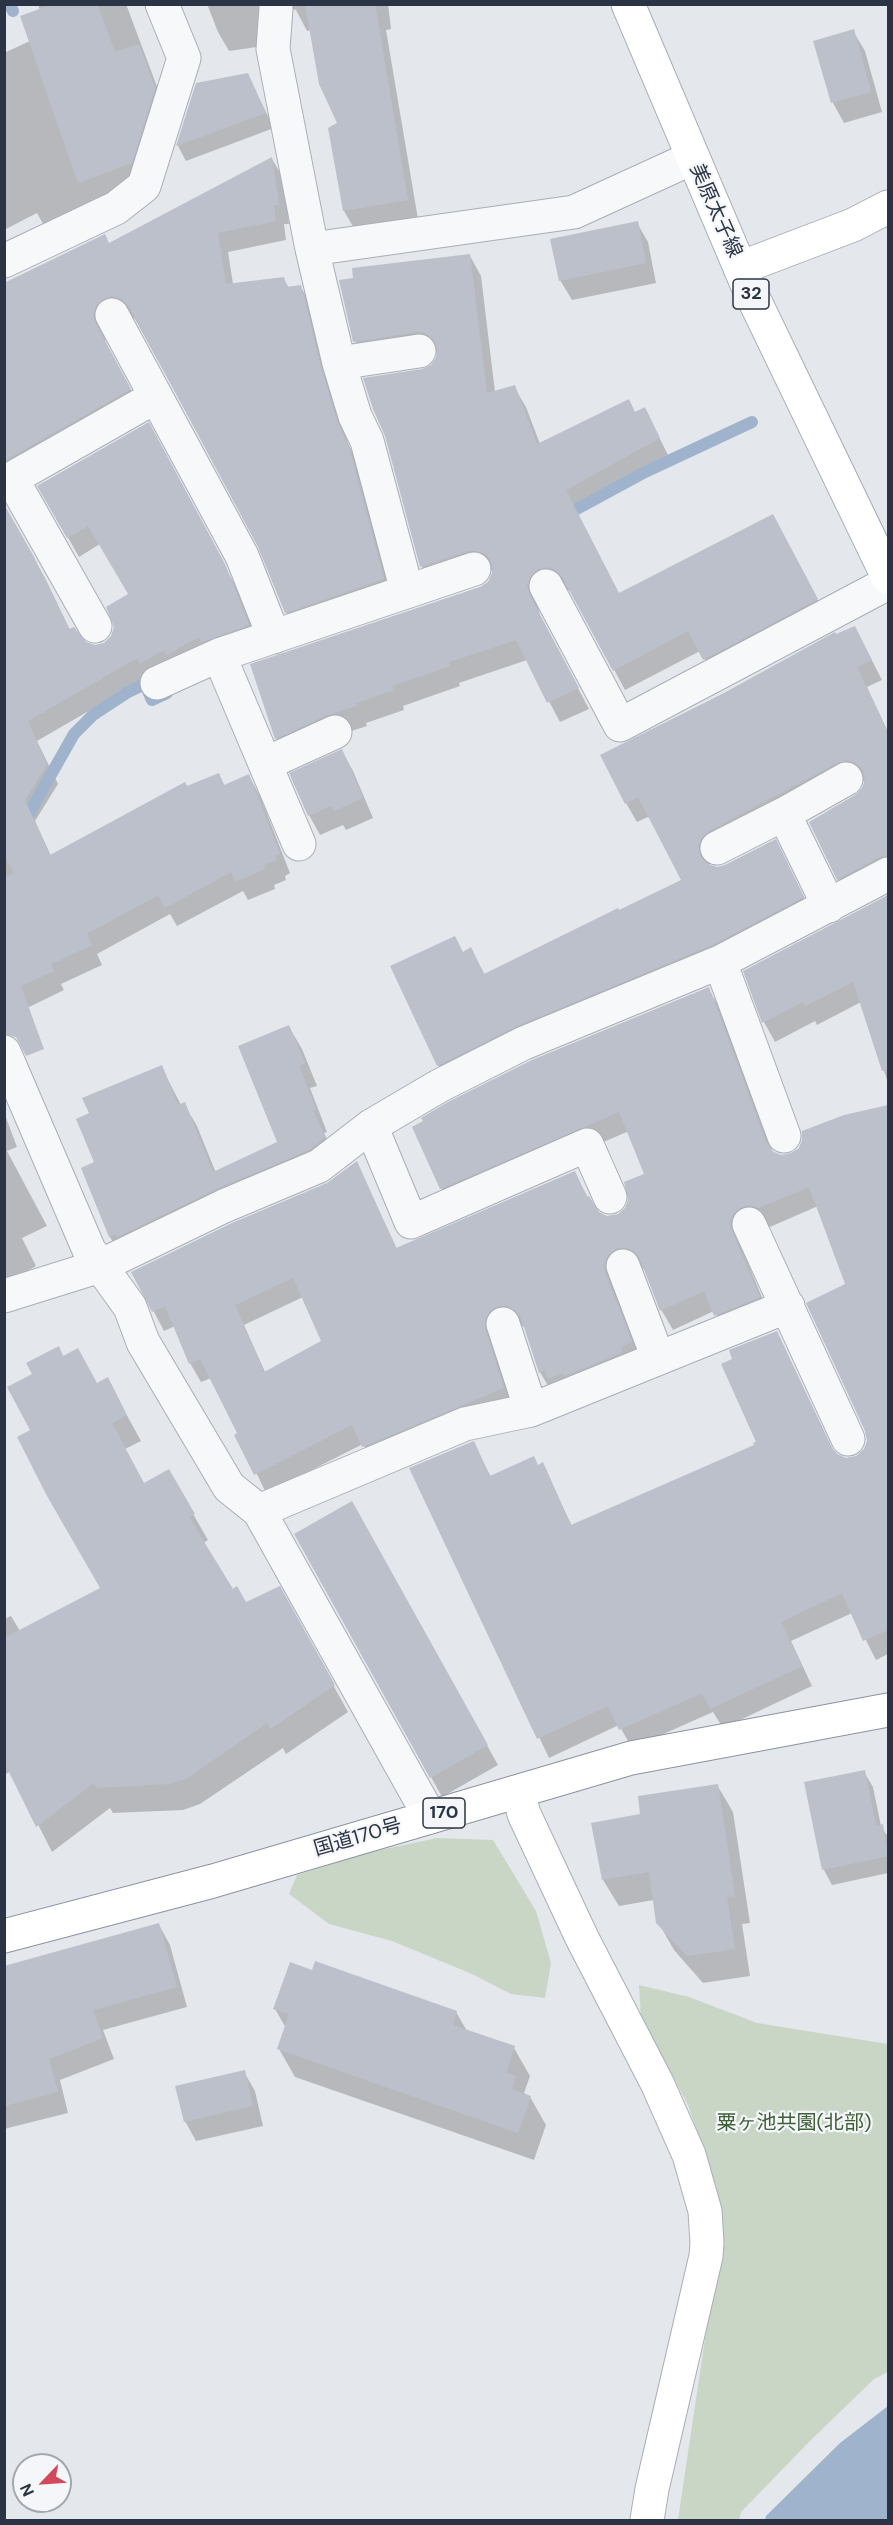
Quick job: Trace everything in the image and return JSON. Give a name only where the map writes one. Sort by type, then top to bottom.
[{"type":"main road","name":"美原太子線","points":[[628,4],[740,268],[792,381],[888,577]]},
{"type":"main road","points":[[740,268],[853,225],[888,207]]},
{"type":"main road","name":"国道170号","points":[[4,1936],[213,1881],[631,1758],[888,1710]]},
{"type":"main road","points":[[518,1792],[524,1814],[582,1938],[657,2083],[689,2155],[705,2211],[706,2256],[652,2489],[647,2520]]},
{"type":"street","points":[[4,261],[116,208],[144,186],[184,58],[162,4]]},
{"type":"street","points":[[276,8],[273,50],[312,249],[339,363],[355,416],[367,441],[407,591]]},
{"type":"street","points":[[312,249],[574,212],[692,158]]},
{"type":"street","points":[[112,315],[242,556],[274,637]]},
{"type":"street","points":[[339,363],[419,351]]},
{"type":"street","points":[[95,626],[8,481],[155,397]]},
{"type":"street","points":[[157,683],[219,655],[474,569]]},
{"type":"street","points":[[546,586],[620,724],[888,583]]},
{"type":"street","points":[[219,655],[299,844]]},
{"type":"street","points":[[265,764],[335,732]]},
{"type":"street","points":[[717,848],[846,779]]},
{"type":"street","points":[[784,814],[829,906]]},
{"type":"street","points":[[4,1296],[100,1266],[224,1206],[319,1166],[371,1126],[439,1086],[524,1042],[720,962],[888,874]]},
{"type":"street","points":[[720,962],[784,1136]]},
{"type":"street","points":[[4,1052],[89,1250],[130,1307],[143,1342],[228,1487],[259,1511],[430,1817]]},
{"type":"street","points":[[371,1126],[411,1222],[587,1145],[610,1197]]},
{"type":"street","points":[[748,1224],[848,1439]]},
{"type":"street","points":[[623,1266],[658,1358]]},
{"type":"street","points":[[259,1511],[465,1424],[531,1410],[788,1306]]},
{"type":"street","points":[[503,1324],[531,1410]]},
{"type":"green space","points":[[437,1838],[493,1840],[536,1911],[551,1963],[545,1998],[511,1994],[472,1974],[392,1941],[329,1924],[289,1894],[297,1875],[371,1852]]},
{"type":"green space","name":"粟ヶ池共園(北部)","points":[[639,1985],[689,1997],[757,2023],[888,2044],[888,2372],[874,2379],[810,2441],[741,2512],[739,2520],[678,2520],[710,2305],[724,2248],[716,2187],[688,2105],[641,2019]]},
{"type":"water","points":[[888,2406],[888,2520],[765,2520],[766,2516],[840,2443]]},
{"type":"building","points":[[53,4],[97,4],[115,52],[139,44],[155,88],[132,163],[78,183],[20,16]]},
{"type":"building","points":[[305,4],[375,4],[408,200],[343,211],[328,128],[337,123],[319,84]]},
{"type":"building","points":[[854,29],[871,92],[831,103],[813,41]]},
{"type":"building","points":[[248,73],[266,113],[176,146],[196,83]]},
{"type":"building","points":[[272,157],[279,205],[274,205],[276,221],[218,233],[226,284],[284,277],[287,287],[301,285],[321,368],[337,421],[349,448],[384,579],[285,613],[258,547],[129,306],[121,299],[112,296],[103,299],[96,306],[93,315],[131,389],[4,461],[4,283],[105,234],[109,243]]},
{"type":"building","points":[[638,221],[646,263],[559,281],[550,239]]},
{"type":"building","points":[[470,254],[487,393],[515,385],[537,444],[629,399],[635,412],[645,407],[660,438],[566,490],[619,593],[773,514],[818,599],[703,660],[688,631],[613,671],[562,577],[556,570],[547,567],[538,569],[530,577],[527,585],[529,594],[579,688],[547,703],[516,640],[449,662],[450,666],[392,686],[394,690],[356,703],[357,706],[327,715],[275,739],[250,664],[480,587],[488,582],[492,573],[492,564],[487,555],[477,551],[468,551],[420,567],[385,436],[363,378],[422,369],[431,365],[436,358],[437,348],[433,339],[425,333],[417,332],[353,342],[339,280],[353,278],[352,268]]},
{"type":"building","points":[[149,422],[225,564],[249,625],[201,642],[199,637],[167,655],[163,650],[140,664],[137,658],[28,721],[47,764],[25,800],[50,855],[185,782],[187,786],[219,773],[224,785],[249,774],[280,854],[275,856],[277,860],[264,865],[265,869],[235,882],[231,872],[165,908],[158,895],[87,934],[92,945],[51,964],[54,971],[21,986],[44,1049],[26,1056],[16,1037],[4,1034],[4,878],[14,873],[4,854],[4,504],[34,557],[69,629],[74,627],[86,642],[95,645],[104,643],[111,636],[114,627],[106,607],[128,594],[88,526],[67,538],[37,486]]},
{"type":"building","points":[[855,626],[872,660],[857,667],[888,733],[888,855],[879,857],[837,880],[809,822],[855,795],[862,788],[865,779],[863,770],[856,763],[847,760],[837,763],[709,831],[702,837],[698,846],[701,857],[707,864],[717,867],[776,839],[804,897],[712,945],[517,1026],[437,1066],[390,966],[455,936],[463,952],[471,947],[484,974],[618,908],[619,910],[681,880],[638,797],[625,804],[600,755],[722,694],[835,632],[836,634]]},
{"type":"building","points":[[342,749],[363,798],[334,811],[331,806],[308,816],[289,773]]},
{"type":"building","points":[[888,895],[888,1070],[882,1071],[853,982],[805,1006],[803,1002],[762,1023],[743,971]]},
{"type":"building","points":[[709,987],[766,1142],[772,1151],[781,1155],[791,1153],[799,1148],[802,1131],[844,1115],[888,1105],[888,1630],[863,1641],[842,1593],[781,1622],[802,1666],[710,1709],[702,1693],[619,1730],[608,1706],[537,1739],[409,1468],[474,1441],[490,1476],[534,1456],[538,1465],[543,1462],[571,1525],[754,1445],[753,1443],[756,1442],[721,1364],[732,1359],[729,1350],[777,1331],[831,1447],[837,1454],[846,1458],[856,1456],[864,1449],[867,1441],[865,1431],[806,1303],[845,1284],[809,1187],[758,1208],[750,1205],[742,1207],[733,1214],[729,1224],[760,1297],[714,1316],[704,1291],[660,1311],[640,1259],[634,1251],[617,1248],[608,1255],[604,1264],[605,1273],[632,1342],[621,1347],[623,1352],[564,1376],[563,1373],[548,1379],[545,1370],[539,1373],[521,1318],[516,1311],[507,1306],[497,1306],[489,1312],[485,1321],[485,1329],[504,1388],[362,1447],[352,1425],[254,1475],[234,1435],[237,1433],[200,1359],[189,1364],[165,1306],[152,1312],[131,1272],[232,1223],[327,1183],[357,1161],[396,1248],[575,1171],[587,1197],[589,1196],[599,1212],[607,1216],[618,1214],[625,1208],[628,1200],[624,1182],[644,1174],[619,1112],[440,1189],[412,1127],[423,1121],[421,1118],[448,1102],[532,1060]],"holes":[[[293,1278],[321,1341],[264,1372],[235,1305]]]},
{"type":"building","points":[[289,1025],[305,1063],[299,1066],[316,1109],[313,1110],[325,1137],[309,1150],[216,1189],[117,1237],[115,1234],[109,1237],[81,1168],[94,1162],[76,1119],[89,1113],[82,1098],[162,1065],[178,1105],[185,1102],[213,1172],[277,1142],[238,1046]]},
{"type":"building","points":[[59,1346],[63,1356],[78,1348],[97,1383],[108,1377],[127,1415],[112,1423],[144,1483],[169,1469],[195,1514],[189,1517],[233,1589],[237,1586],[246,1602],[280,1586],[335,1685],[270,1729],[267,1723],[186,1779],[168,1784],[97,1788],[94,1783],[36,1827],[4,1762],[4,1638],[100,1588],[47,1496],[17,1437],[30,1430],[7,1387],[32,1374],[26,1363]]},
{"type":"building","points":[[352,1501],[488,1745],[430,1778],[294,1534]]},
{"type":"building","points":[[865,1770],[876,1826],[883,1824],[888,1856],[822,1870],[804,1782]]},
{"type":"building","points":[[718,1784],[735,1896],[727,1897],[735,1949],[687,1956],[656,1923],[649,1872],[602,1880],[591,1823],[640,1814],[638,1796]]},
{"type":"building","points":[[159,1923],[177,1987],[93,2010],[103,2038],[49,2059],[58,2092],[4,2106],[4,1966]]},
{"type":"building","points":[[315,1961],[457,2011],[453,2025],[515,2046],[506,2073],[516,2076],[512,2089],[531,2096],[518,2133],[277,2049],[289,2014],[273,2009],[290,1962],[312,1970]]},
{"type":"building","points":[[245,2070],[253,2106],[184,2122],[175,2086]]},
{"type":"waterway","points":[[9,4],[13,11]]},
{"type":"waterway","points":[[562,517],[645,472],[752,422]]},
{"type":"waterway","points":[[23,824],[74,734],[93,715],[128,692],[145,684],[152,700],[167,693]]}]
